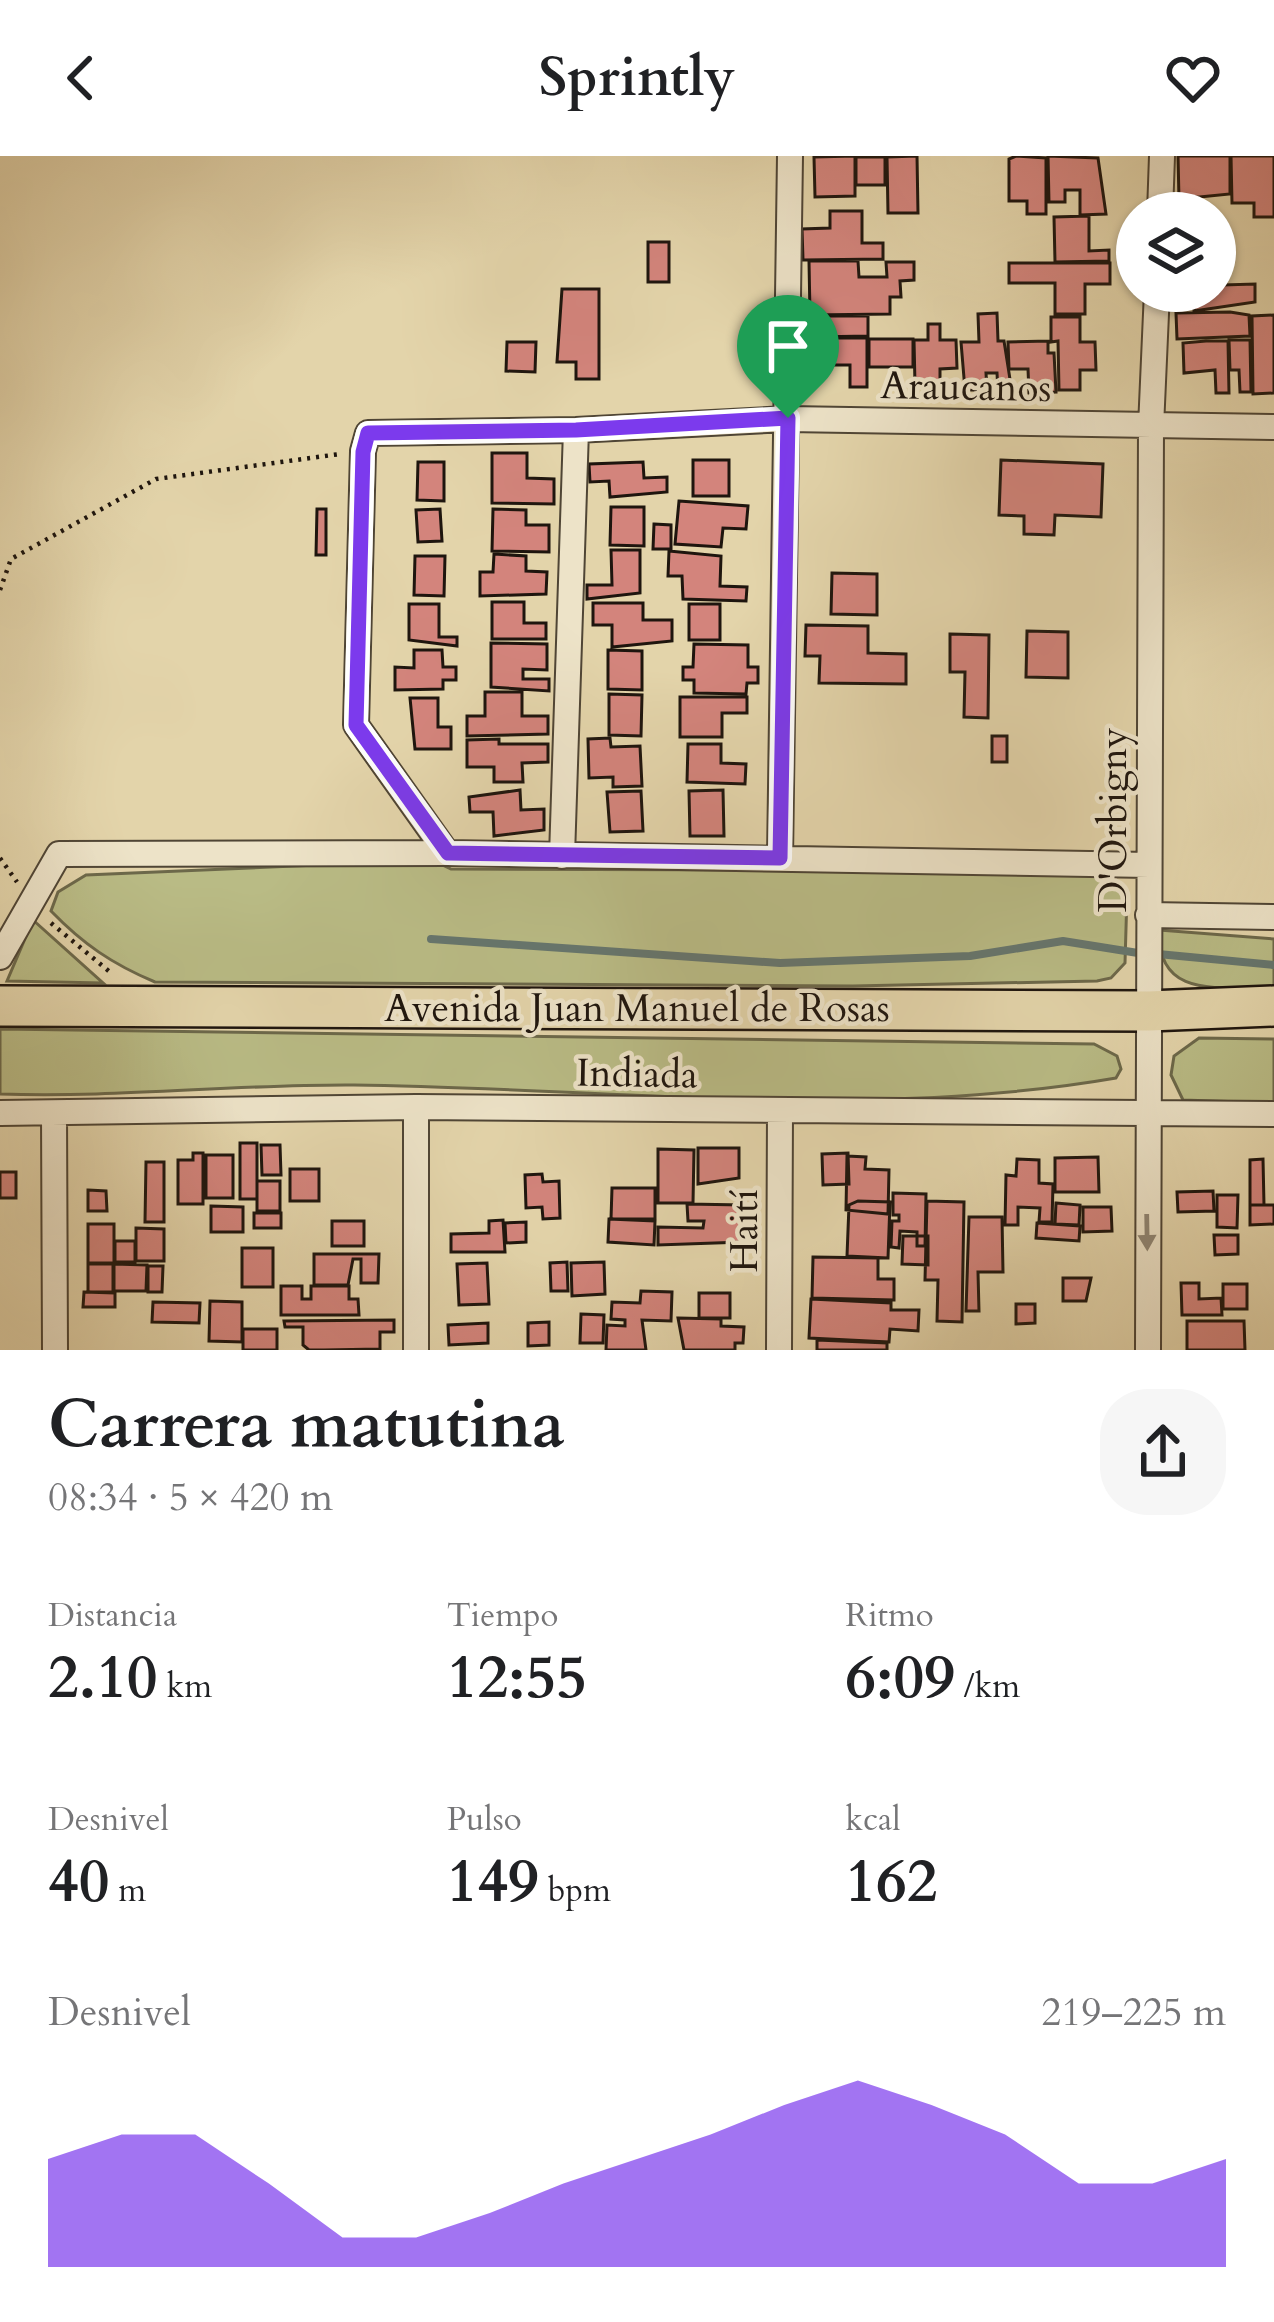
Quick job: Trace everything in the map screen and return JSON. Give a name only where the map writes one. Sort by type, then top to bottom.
[{"type":"main road","name":"Avenida Juan Manuel de Rosas","points":[[0,1006],[1149,1011],[1274,1006]]},
{"type":"street","points":[[780,858],[790,156]]},
{"type":"street","points":[[1161,192],[1162,156]]},
{"type":"street","name":"D'Orbigny","points":[[1148,1350],[1151,427],[1156,312]]},
{"type":"street","name":"Araucanos","points":[[366,442],[788,418],[1274,427]]},
{"type":"street","points":[[562,856],[576,430]]},
{"type":"street","points":[[366,442],[356,725],[448,853]]},
{"type":"street","points":[[0,957],[59,854],[448,853],[1149,865]]},
{"type":"street","points":[[1148,916],[1274,917]]},
{"type":"street","points":[[416,1107],[416,1350]]},
{"type":"street","name":"Indiada","points":[[0,1113],[416,1107],[1274,1114]]},
{"type":"street","name":"Haití","points":[[779,1350],[780,1112]]},
{"type":"street","points":[[54,1113],[55,1350]]},
{"type":"path","points":[[0,590],[10,559],[156,479],[366,442]]},
{"type":"path","points":[[0,858],[56,929],[114,975]]},
{"type":"green space","points":[[432,860],[451,869],[1097,871],[1127,894],[1125,963],[1111,978],[1097,981],[853,986],[155,982],[99,952],[51,911],[58,892],[86,875]]},
{"type":"green space","points":[[33,920],[103,983],[7,981]]},
{"type":"green space","points":[[1159,930],[1274,939],[1274,988],[1214,987],[1181,979],[1161,953]]},
{"type":"green space","points":[[0,1029],[1094,1044],[1117,1056],[1121,1069],[1116,1078],[928,1098],[736,1099],[354,1085],[0,1094]]},
{"type":"green space","points":[[1199,1038],[1274,1039],[1274,1103],[1183,1100],[1171,1075],[1174,1056]]},
{"type":"building","points":[[855,156],[855,196],[815,197],[814,157]]},
{"type":"building","points":[[917,156],[918,213],[888,213],[887,157]]},
{"type":"building","points":[[1048,156],[1098,158],[1106,214],[1080,215],[1080,190],[1065,190],[1065,202],[1049,202]]},
{"type":"building","points":[[1178,156],[1230,156],[1230,192],[1179,192]]},
{"type":"building","points":[[1231,156],[1274,156],[1274,217],[1254,217],[1254,203],[1236,203],[1236,192],[1232,192]]},
{"type":"building","points":[[856,157],[885,157],[885,185],[856,185]]},
{"type":"building","points":[[1046,158],[1046,214],[1027,214],[1027,201],[1009,201],[1009,159]]},
{"type":"building","points":[[830,211],[862,211],[862,243],[883,243],[883,259],[803,260],[802,229],[830,228]]},
{"type":"building","points":[[1089,216],[1089,251],[1109,250],[1109,261],[1055,262],[1054,217]]},
{"type":"building","points":[[648,242],[669,242],[669,282],[648,282]]},
{"type":"building","points":[[809,261],[858,261],[859,277],[887,277],[886,262],[914,262],[914,280],[900,281],[901,297],[890,297],[890,314],[810,315]]},
{"type":"building","points":[[1009,263],[1110,263],[1110,284],[1085,284],[1085,314],[1055,314],[1055,283],[1009,283]]},
{"type":"building","points":[[1255,284],[1255,302],[1236,305],[1236,285]]},
{"type":"building","points":[[562,289],[599,289],[599,379],[576,379],[576,362],[557,362]]},
{"type":"building","points":[[997,313],[998,341],[1004,341],[1012,392],[998,393],[997,373],[986,373],[987,390],[965,390],[961,342],[979,342],[978,314]]},
{"type":"building","points":[[1176,313],[1249,315],[1250,336],[1177,339]]},
{"type":"building","points":[[1274,315],[1274,393],[1253,394],[1252,316]]},
{"type":"building","points":[[813,316],[868,316],[868,336],[813,337]]},
{"type":"building","points":[[1051,317],[1080,317],[1080,342],[1095,342],[1096,370],[1080,370],[1080,390],[1059,390],[1058,341],[1051,342]]},
{"type":"building","points":[[928,324],[940,324],[940,340],[956,340],[957,368],[940,369],[940,385],[915,385],[914,340],[928,340]]},
{"type":"building","points":[[821,338],[867,338],[867,387],[850,387],[850,365],[821,365]]},
{"type":"building","points":[[869,339],[913,339],[913,367],[869,367]]},
{"type":"building","points":[[1229,340],[1250,340],[1251,392],[1240,392],[1239,370],[1230,370]]},
{"type":"building","points":[[1048,341],[1048,353],[1054,353],[1056,392],[1029,393],[1028,369],[1009,369],[1008,342]]},
{"type":"building","points":[[1228,341],[1229,393],[1216,393],[1215,370],[1184,373],[1183,343]]},
{"type":"building","points":[[507,342],[536,342],[535,372],[506,371]]},
{"type":"building","points":[[492,453],[527,453],[527,478],[554,479],[554,504],[492,503]]},
{"type":"building","points":[[693,460],[729,460],[729,496],[693,496]]},
{"type":"building","points":[[1001,460],[1103,464],[1101,517],[1055,515],[1054,535],[1024,534],[1024,516],[999,515]]},
{"type":"building","points":[[418,462],[444,462],[444,501],[417,500]]},
{"type":"building","points":[[643,462],[644,478],[667,477],[667,492],[610,497],[609,481],[590,482],[589,464]]},
{"type":"building","points":[[679,501],[748,506],[746,529],[723,528],[721,547],[675,544]]},
{"type":"building","points":[[611,507],[644,507],[644,546],[610,545]]},
{"type":"building","points":[[317,509],[326,509],[326,555],[316,555]]},
{"type":"building","points":[[440,509],[442,541],[418,542],[416,510]]},
{"type":"building","points":[[493,509],[526,510],[526,525],[549,525],[549,552],[492,551]]},
{"type":"building","points":[[654,524],[671,525],[671,549],[653,549]]},
{"type":"building","points":[[611,550],[640,550],[640,593],[587,599],[587,585],[612,585]]},
{"type":"building","points":[[669,551],[721,556],[720,586],[747,587],[746,601],[683,599],[682,576],[668,576]]},
{"type":"building","points":[[494,554],[526,556],[526,571],[547,572],[546,594],[480,596],[480,572],[493,572]]},
{"type":"building","points":[[415,556],[445,556],[444,596],[414,595]]},
{"type":"building","points":[[832,573],[877,574],[877,615],[831,614]]},
{"type":"building","points":[[492,602],[524,602],[524,623],[546,623],[546,639],[492,639]]},
{"type":"building","points":[[593,603],[643,603],[643,620],[672,620],[672,641],[612,647],[612,625],[593,625]]},
{"type":"building","points":[[409,604],[439,604],[439,637],[457,637],[457,646],[409,640]]},
{"type":"building","points":[[689,604],[720,604],[720,640],[689,640]]},
{"type":"building","points":[[806,625],[868,626],[868,653],[906,654],[906,684],[819,683],[820,656],[805,656]]},
{"type":"building","points":[[1027,631],[1068,632],[1068,678],[1026,677]]},
{"type":"building","points":[[950,634],[989,635],[988,718],[964,717],[965,672],[950,672]]},
{"type":"building","points":[[491,643],[547,644],[547,670],[523,669],[523,679],[549,679],[549,691],[491,687]]},
{"type":"building","points":[[694,644],[748,645],[748,667],[758,667],[758,683],[747,683],[746,694],[694,693],[694,680],[683,680],[683,667],[693,667]]},
{"type":"building","points":[[414,650],[442,650],[443,667],[456,667],[456,680],[443,680],[443,689],[395,690],[395,667],[414,668]]},
{"type":"building","points":[[608,650],[642,651],[642,690],[608,689]]},
{"type":"building","points":[[485,692],[522,692],[522,716],[548,716],[548,734],[467,736],[467,716],[485,716]]},
{"type":"building","points":[[609,694],[642,695],[641,736],[609,735]]},
{"type":"building","points":[[680,697],[747,697],[747,713],[722,713],[722,737],[680,737]]},
{"type":"building","points":[[410,698],[438,698],[438,727],[451,727],[451,749],[415,749]]},
{"type":"building","points":[[992,736],[1007,736],[1007,762],[992,762]]},
{"type":"building","points":[[610,738],[611,747],[640,746],[642,786],[613,787],[613,777],[589,778],[588,739]]},
{"type":"building","points":[[499,739],[499,744],[548,744],[548,762],[522,763],[523,782],[494,782],[494,767],[467,767],[467,740]]},
{"type":"building","points":[[688,744],[721,744],[721,763],[746,764],[745,784],[687,782]]},
{"type":"building","points":[[520,790],[521,810],[544,809],[544,830],[494,836],[493,812],[470,812],[469,797]]},
{"type":"building","points":[[723,790],[724,836],[690,836],[689,791]]},
{"type":"building","points":[[641,791],[643,831],[610,832],[607,792]]},
{"type":"building","points":[[240,1143],[257,1143],[257,1199],[240,1199]]},
{"type":"building","points":[[261,1145],[280,1145],[281,1175],[262,1175]]},
{"type":"building","points":[[698,1148],[739,1148],[739,1178],[698,1184]]},
{"type":"building","points":[[658,1149],[694,1150],[693,1203],[658,1203]]},
{"type":"building","points":[[193,1153],[203,1153],[203,1204],[178,1204],[178,1160],[193,1160]]},
{"type":"building","points":[[848,1153],[849,1184],[823,1185],[822,1154]]},
{"type":"building","points":[[206,1155],[233,1155],[233,1198],[206,1198]]},
{"type":"building","points":[[847,1156],[866,1157],[865,1169],[889,1170],[888,1214],[846,1210]]},
{"type":"building","points":[[1098,1157],[1099,1192],[1055,1192],[1055,1158]]},
{"type":"building","points":[[1017,1159],[1039,1160],[1039,1183],[1053,1184],[1052,1222],[1039,1222],[1040,1208],[1018,1207],[1018,1225],[1005,1225],[1006,1175],[1016,1176]]},
{"type":"building","points":[[1263,1159],[1264,1205],[1250,1205],[1250,1160]]},
{"type":"building","points":[[146,1162],[164,1162],[164,1222],[145,1222]]},
{"type":"building","points":[[290,1169],[319,1169],[319,1201],[290,1201]]},
{"type":"building","points":[[0,1172],[16,1172],[16,1198],[0,1198]]},
{"type":"building","points":[[542,1174],[543,1182],[559,1181],[560,1218],[543,1219],[542,1207],[526,1208],[525,1175]]},
{"type":"building","points":[[257,1181],[280,1181],[280,1211],[257,1211]]},
{"type":"building","points":[[612,1188],[655,1188],[655,1219],[611,1219]]},
{"type":"building","points":[[88,1190],[106,1191],[107,1211],[88,1211]]},
{"type":"building","points":[[1213,1191],[1214,1211],[1178,1212],[1177,1192]]},
{"type":"building","points":[[893,1193],[926,1194],[925,1246],[917,1246],[917,1232],[900,1231],[899,1248],[891,1247],[892,1221],[899,1221],[899,1215],[893,1215]]},
{"type":"building","points":[[1217,1195],[1238,1195],[1237,1228],[1217,1227]]},
{"type":"building","points":[[927,1201],[964,1202],[962,1322],[937,1321],[938,1280],[925,1280]]},
{"type":"building","points":[[890,1202],[888,1258],[847,1256],[849,1205]]},
{"type":"building","points":[[1056,1203],[1080,1205],[1079,1225],[1055,1224]]},
{"type":"building","points":[[687,1204],[743,1205],[743,1242],[658,1245],[658,1227],[703,1228],[704,1221],[688,1221]]},
{"type":"building","points":[[1250,1205],[1274,1205],[1274,1224],[1250,1225]]},
{"type":"building","points":[[211,1206],[243,1207],[243,1232],[211,1232]]},
{"type":"building","points":[[1083,1207],[1111,1207],[1112,1231],[1083,1232]]},
{"type":"building","points":[[254,1213],[281,1213],[281,1228],[254,1228]]},
{"type":"building","points":[[969,1217],[1002,1217],[1003,1272],[978,1272],[979,1311],[966,1311]]},
{"type":"building","points":[[609,1219],[655,1221],[654,1245],[608,1242]]},
{"type":"building","points":[[503,1220],[505,1252],[451,1252],[451,1234],[489,1233],[489,1221]]},
{"type":"building","points":[[332,1221],[364,1221],[364,1246],[332,1246]]},
{"type":"building","points":[[526,1222],[526,1242],[506,1243],[505,1223]]},
{"type":"building","points":[[1037,1223],[1080,1226],[1079,1241],[1036,1238]]},
{"type":"building","points":[[88,1224],[114,1224],[114,1263],[88,1263]]},
{"type":"building","points":[[136,1228],[164,1229],[164,1261],[136,1261]]},
{"type":"building","points":[[1214,1235],[1238,1235],[1238,1254],[1215,1255]]},
{"type":"building","points":[[903,1236],[928,1236],[928,1265],[902,1264]]},
{"type":"building","points":[[115,1241],[135,1241],[135,1262],[115,1262]]},
{"type":"building","points":[[242,1248],[273,1248],[273,1287],[242,1287]]},
{"type":"building","points":[[314,1254],[379,1254],[378,1283],[361,1283],[361,1259],[353,1259],[348,1285],[314,1285]]},
{"type":"building","points":[[813,1257],[878,1258],[878,1279],[894,1279],[894,1300],[812,1298]]},
{"type":"building","points":[[567,1262],[568,1291],[551,1291],[550,1263]]},
{"type":"building","points":[[604,1262],[605,1294],[572,1296],[571,1263]]},
{"type":"building","points":[[487,1263],[489,1304],[459,1305],[457,1264]]},
{"type":"building","points":[[88,1264],[113,1264],[113,1292],[88,1292]]},
{"type":"building","points":[[114,1264],[147,1265],[146,1291],[114,1291]]},
{"type":"building","points":[[148,1266],[163,1266],[162,1292],[148,1292]]},
{"type":"building","points":[[1063,1278],[1091,1278],[1086,1301],[1063,1301]]},
{"type":"building","points":[[1181,1283],[1199,1283],[1199,1299],[1221,1298],[1222,1315],[1182,1315]]},
{"type":"building","points":[[1223,1284],[1247,1284],[1247,1309],[1223,1309]]},
{"type":"building","points":[[281,1286],[302,1286],[302,1299],[311,1299],[311,1286],[349,1286],[349,1299],[358,1299],[359,1315],[281,1315]]},
{"type":"building","points":[[641,1291],[672,1292],[671,1321],[642,1320],[646,1350],[606,1350],[607,1325],[625,1326],[625,1320],[611,1319],[612,1302],[640,1303]]},
{"type":"building","points":[[84,1292],[115,1293],[115,1307],[83,1307]]},
{"type":"building","points":[[699,1293],[730,1293],[730,1318],[699,1318]]},
{"type":"building","points":[[811,1299],[891,1303],[891,1310],[919,1310],[918,1331],[890,1329],[889,1342],[809,1338]]},
{"type":"building","points":[[210,1301],[242,1302],[242,1342],[209,1341]]},
{"type":"building","points":[[153,1302],[200,1303],[199,1323],[152,1322]]},
{"type":"building","points":[[1016,1304],[1035,1304],[1035,1323],[1016,1324]]},
{"type":"building","points":[[581,1314],[604,1315],[603,1343],[580,1343]]},
{"type":"building","points":[[678,1318],[721,1319],[721,1326],[744,1327],[743,1343],[735,1343],[735,1350],[684,1350]]},
{"type":"building","points":[[394,1320],[394,1332],[380,1332],[380,1349],[324,1350],[309,1350],[303,1345],[303,1327],[285,1327],[284,1321]]},
{"type":"building","points":[[1187,1321],[1244,1321],[1245,1350],[1187,1350]]},
{"type":"building","points":[[549,1322],[549,1345],[528,1346],[528,1323]]},
{"type":"building","points":[[488,1323],[488,1343],[449,1345],[448,1325]]},
{"type":"building","points":[[243,1329],[277,1329],[277,1350],[243,1350]]},
{"type":"building","points":[[817,1340],[887,1343],[887,1350],[817,1350]]},
{"type":"waterway","points":[[431,939],[780,963],[970,956],[1063,941],[1138,953]]},
{"type":"waterway","points":[[1158,954],[1274,965]]},
{"type":"route","points":[[788,418],[780,858],[448,853],[356,725],[363,452],[368,433],[576,430],[788,418]]}]
